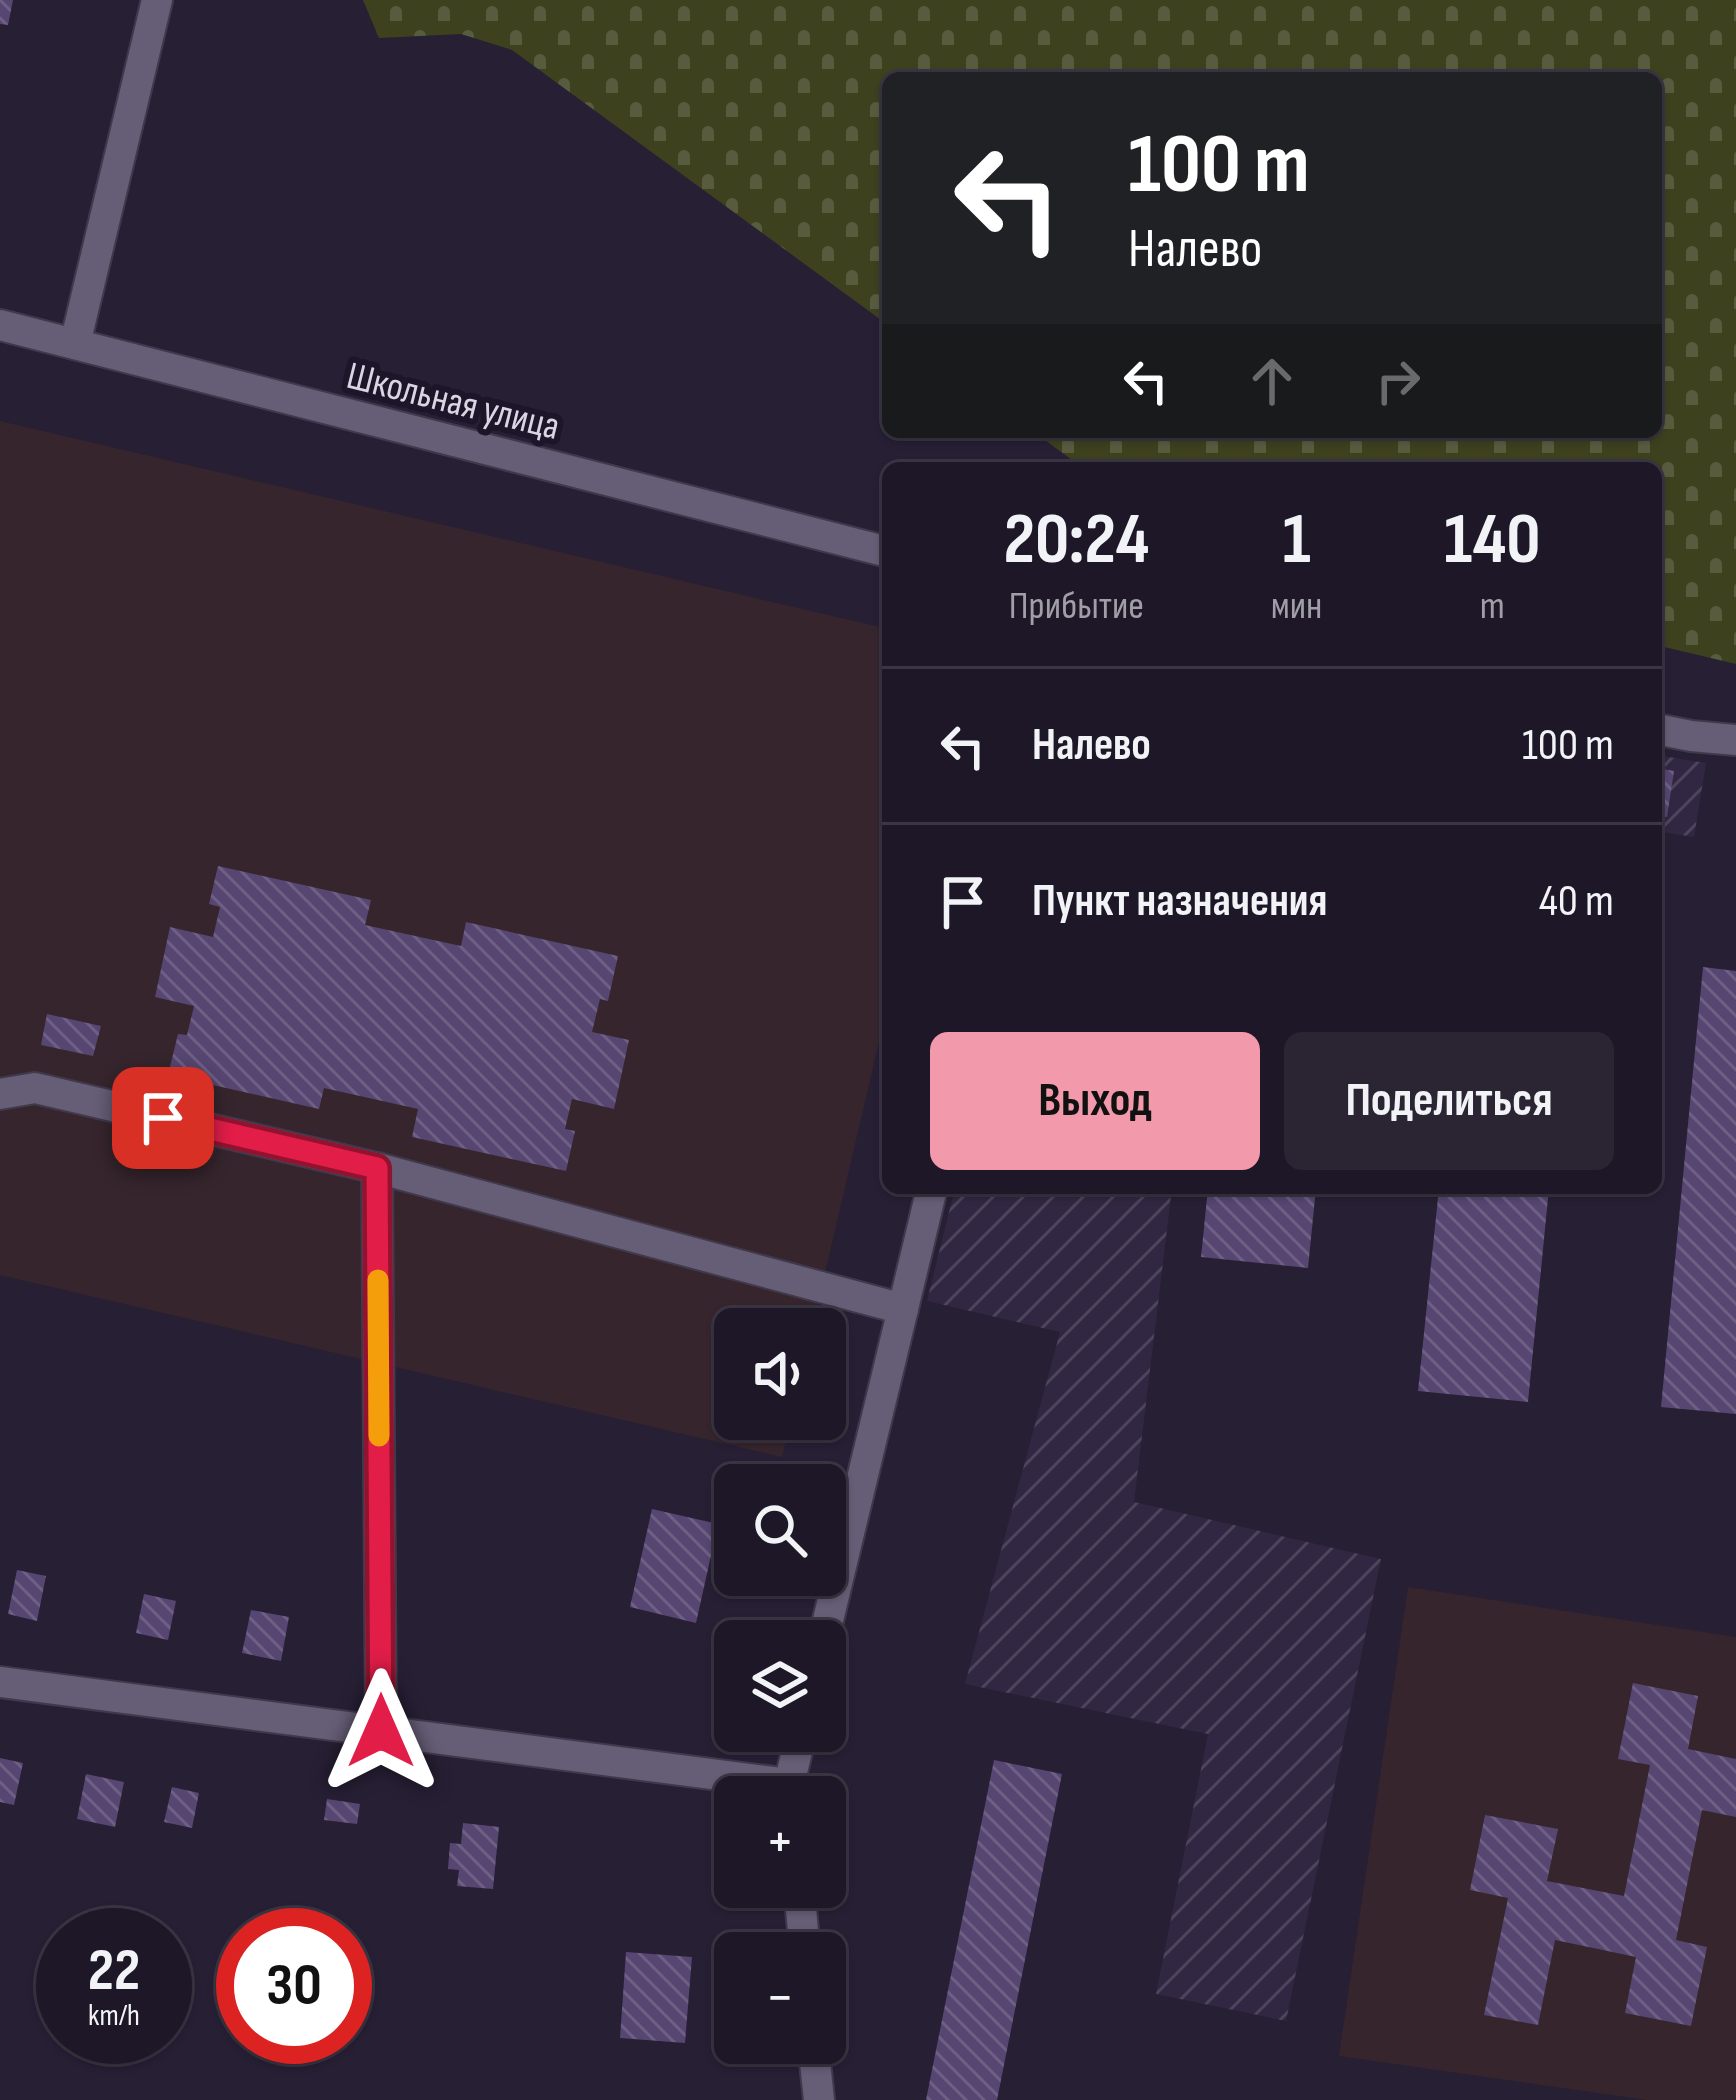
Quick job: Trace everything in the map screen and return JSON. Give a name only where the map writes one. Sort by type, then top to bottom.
[{"type":"street","points":[[75,344],[157,0]]},
{"type":"street","name":"Школьная улица","points":[[0,325],[882,550]]},
{"type":"street","points":[[1662,730],[1736,740]]},
{"type":"street","points":[[0,1094],[35,1088],[377,1168],[903,1309]]},
{"type":"street","points":[[377,1168],[381,1731]]},
{"type":"street","points":[[828,1620],[931,1194]]},
{"type":"street","points":[[0,1682],[714,1780]]},
{"type":"street","points":[[815,2064],[818,2100]]},
{"type":"shaded area","points":[[0,421],[882,628],[882,1029],[817,1308],[714,1308],[714,1440],[786,1440],[782,1457],[0,1275]]},
{"type":"shaded area","points":[[1662,756],[1706,763],[1694,837],[1662,832]]},
{"type":"shaded area","points":[[954,1194],[1171,1194],[1134,1502],[1381,1559],[1286,2021],[1156,1994],[1208,1734],[965,1684],[1060,1332],[927,1301]]},
{"type":"shaded area","points":[[1408,1587],[1736,1637],[1736,2100],[1647,2100],[1339,2056]]},
{"type":"green space","points":[[363,0],[1736,0],[1736,664],[1662,646],[1662,462],[1075,462],[1042,438],[1662,438],[1662,72],[882,72],[882,321],[512,50],[461,34],[379,38]]},
{"type":"building","points":[[0,0],[13,0],[8,25],[0,24]]},
{"type":"building","points":[[1662,769],[1674,771],[1667,817],[1662,817]]},
{"type":"building","points":[[218,866],[371,900],[365,925],[461,946],[466,922],[618,956],[608,1001],[600,999],[592,1032],[629,1040],[614,1109],[572,1099],[565,1129],[575,1131],[566,1171],[412,1137],[418,1109],[324,1088],[319,1109],[168,1075],[178,1034],[187,1035],[194,1006],[155,997],[170,927],[213,937],[220,907],[209,904]]},
{"type":"building","points":[[1703,967],[1736,971],[1736,1414],[1661,1407]]},
{"type":"building","points":[[47,1014],[101,1026],[93,1056],[41,1045]]},
{"type":"building","points":[[1207,1194],[1315,1194],[1308,1268],[1201,1257]]},
{"type":"building","points":[[1438,1194],[1548,1194],[1528,1402],[1418,1391]]},
{"type":"building","points":[[652,1509],[714,1523],[696,1623],[630,1607]]},
{"type":"building","points":[[17,1570],[46,1576],[37,1621],[8,1614]]},
{"type":"building","points":[[144,1594],[176,1601],[168,1640],[136,1633]]},
{"type":"building","points":[[251,1610],[289,1617],[281,1661],[242,1653]]},
{"type":"building","points":[[1633,1683],[1698,1696],[1688,1749],[1736,1759],[1736,1817],[1702,1810],[1676,1940],[1707,1947],[1691,2026],[1625,2013],[1636,1957],[1555,1940],[1538,2025],[1484,2015],[1508,1898],[1470,1890],[1485,1815],[1558,1829],[1547,1881],[1624,1896],[1650,1765],[1618,1759]]},
{"type":"building","points":[[0,1758],[23,1763],[14,1805],[0,1802]]},
{"type":"building","points":[[994,1760],[1062,1774],[997,2100],[926,2100]]},
{"type":"building","points":[[86,1774],[124,1782],[115,1827],[77,1819]]},
{"type":"building","points":[[172,1787],[199,1793],[192,1828],[164,1822]]},
{"type":"building","points":[[327,1799],[360,1804],[357,1824],[324,1820]]},
{"type":"building","points":[[463,1823],[499,1827],[493,1889],[457,1886],[459,1870],[448,1869],[450,1843],[461,1844]]},
{"type":"building","points":[[626,1952],[692,1957],[685,2043],[620,2038]]},
{"type":"slow traffic","points":[[378,1280],[379,1436]]},
{"type":"route","points":[[163,1118],[377,1168],[381,1731]]}]
